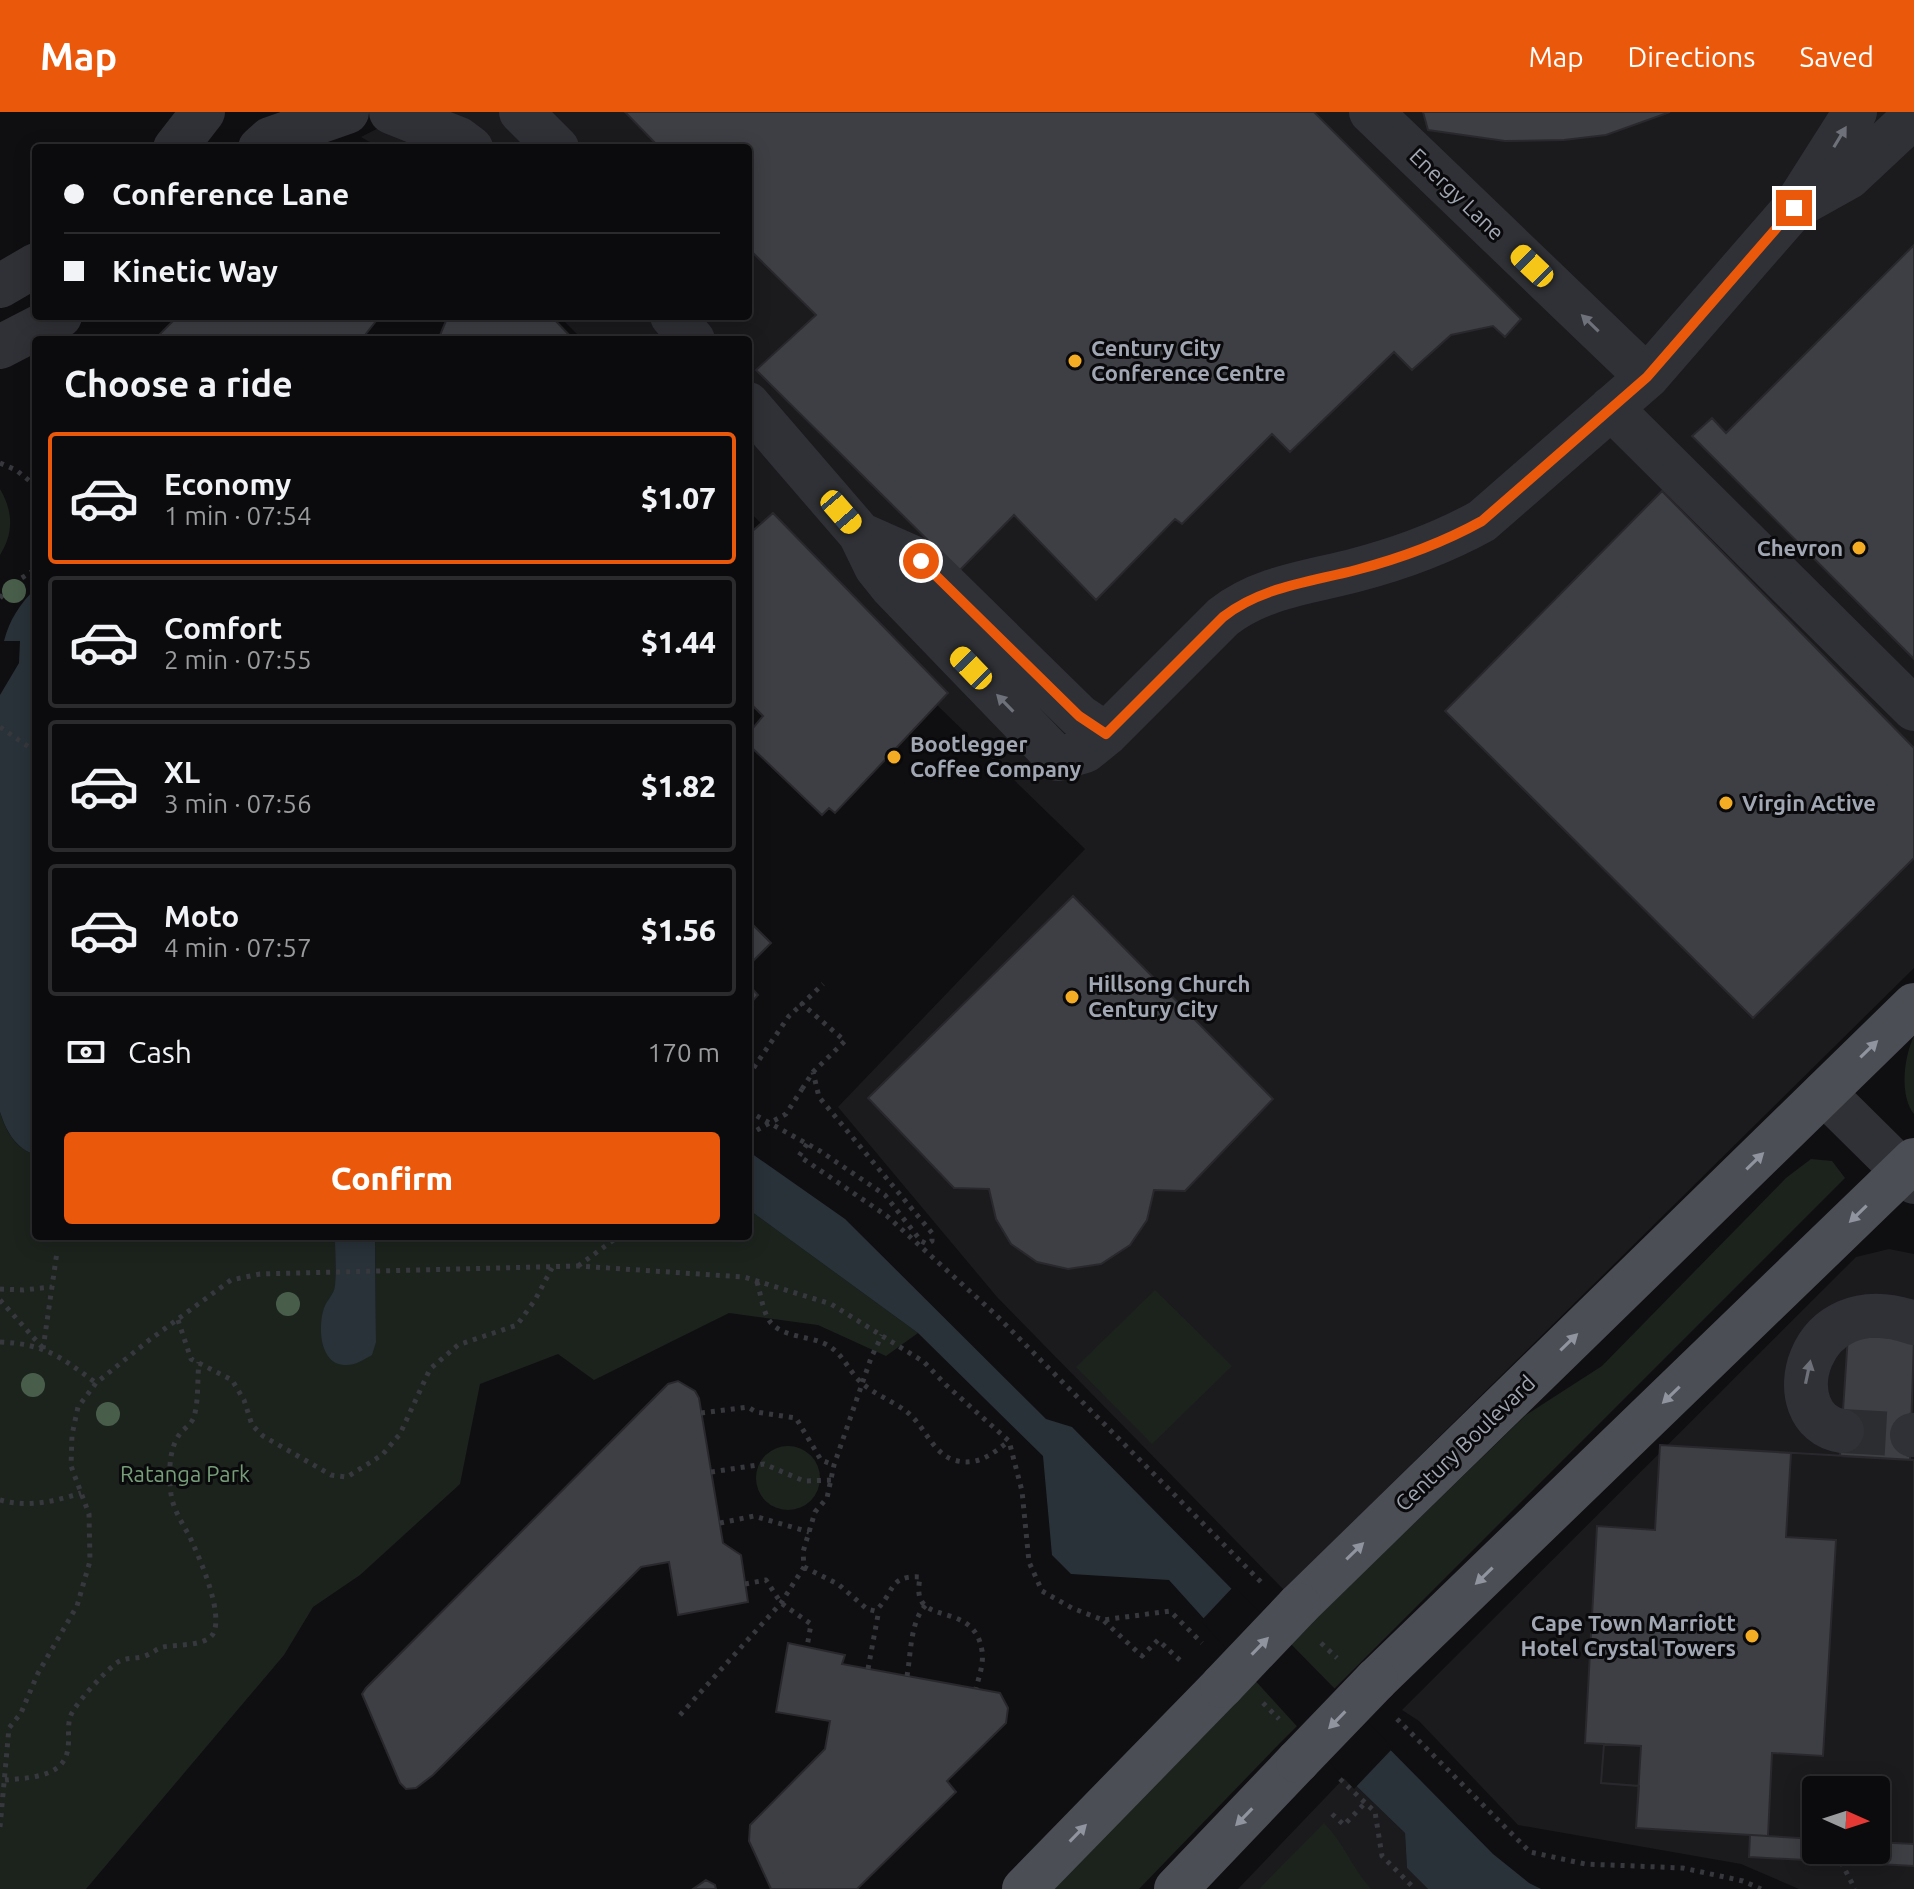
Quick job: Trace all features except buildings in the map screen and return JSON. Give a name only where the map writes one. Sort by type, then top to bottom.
[{"type":"main road","name":"Century Boulevard","points":[[1024,1889],[1219,1675],[1299,1605],[1914,1005]]},
{"type":"main road","points":[[1176,1889],[1376,1680],[1910,1171]]},
{"type":"street","points":[[178,144],[203,112]]},
{"type":"street","points":[[264,144],[270,139],[345,112]]},
{"type":"street","points":[[391,112],[466,144]]},
{"type":"street","points":[[521,112],[553,144]]},
{"type":"street","name":"Energy Lane","points":[[1371,112],[1647,377]]},
{"type":"street","points":[[752,409],[860,534],[876,567],[892,587],[1058,759],[1085,751],[1106,734],[1237,605],[1261,593],[1360,569],[1459,534],[1482,521],[1647,377],[1794,208],[1855,112]]},
{"type":"street","points":[[1794,208],[1849,177],[1914,116]]},
{"type":"street","points":[[0,286],[32,267]]},
{"type":"street","points":[[0,347],[52,320]]},
{"type":"street","points":[[676,320],[690,336]]},
{"type":"street","points":[[1611,408],[1914,709]]},
{"type":"street","points":[[860,534],[921,561],[1079,716],[1106,734]]},
{"type":"street","points":[[1824,1093],[1910,1171]]},
{"type":"street","points":[[1842,1431],[1823,1424],[1810,1405],[1805,1388],[1808,1365],[1817,1346],[1832,1329],[1849,1319],[1872,1315],[1914,1323]]},
{"type":"path","points":[[0,463],[16,470],[32,483]]},
{"type":"path","points":[[0,588],[32,572]]},
{"type":"path","points":[[0,598],[12,584]]},
{"type":"path","points":[[0,727],[32,749]]},
{"type":"path","points":[[752,1070],[789,1016],[823,984]]},
{"type":"path","points":[[752,1133],[786,1114],[813,1072],[845,1041],[802,1004]]},
{"type":"path","points":[[752,1113],[807,1144],[885,1195],[921,1241],[927,1244],[932,1241],[932,1233],[819,1097],[813,1072]]},
{"type":"path","points":[[807,1144],[799,1156],[887,1216],[995,1314]]},
{"type":"path","points":[[578,1266],[614,1240]]},
{"type":"path","points":[[43,1349],[57,1252]]},
{"type":"path","points":[[0,1827],[9,1728],[21,1713],[46,1660],[77,1606],[90,1561],[89,1514],[71,1466],[72,1435],[78,1407],[96,1383],[231,1280],[279,1272],[578,1266],[744,1277],[831,1304],[924,1362],[1009,1441],[1022,1491],[1029,1562],[1042,1591],[1072,1608],[1103,1620],[1142,1656],[1158,1640],[1219,1675]]},
{"type":"path","points":[[178,1320],[191,1359],[232,1380],[244,1400],[252,1425],[263,1436],[331,1475],[347,1477],[382,1455],[400,1434],[430,1369],[458,1345],[517,1325],[552,1268]]},
{"type":"path","points":[[757,1281],[772,1323],[782,1331],[826,1344],[837,1351],[862,1382],[909,1413],[945,1456],[972,1462],[986,1458],[1009,1441]]},
{"type":"path","points":[[0,1289],[52,1287]]},
{"type":"path","points":[[0,1300],[43,1349]]},
{"type":"path","points":[[680,1715],[781,1603],[804,1567],[803,1552],[815,1512],[827,1498],[834,1465],[862,1382],[882,1335]]},
{"type":"path","points":[[0,1342],[22,1343],[55,1353],[96,1383]]},
{"type":"path","points":[[5,1780],[36,1778],[59,1766],[67,1754],[67,1732],[73,1712],[113,1666],[123,1659],[152,1654],[159,1647],[208,1639],[213,1633],[216,1618],[209,1585],[193,1542],[176,1513],[171,1494],[174,1444],[192,1422],[197,1405],[199,1362]]},
{"type":"path","points":[[701,1413],[748,1407],[756,1412],[796,1418],[821,1460],[834,1465]]},
{"type":"path","points":[[711,1472],[764,1464],[804,1481],[832,1480]]},
{"type":"path","points":[[0,1500],[26,1503],[56,1501],[81,1493]]},
{"type":"path","points":[[720,1523],[754,1516],[809,1532]]},
{"type":"path","points":[[804,1567],[838,1584],[878,1615],[868,1669]]},
{"type":"path","points":[[875,1611],[898,1579],[920,1577],[919,1591],[926,1605],[959,1618],[979,1639],[983,1654],[976,1688]]},
{"type":"path","points":[[745,1584],[766,1580],[781,1603],[811,1624],[807,1647]]},
{"type":"path","points":[[907,1676],[914,1624],[926,1605]]},
{"type":"path","points":[[1103,1620],[1170,1611],[1219,1675],[1375,1812],[1382,1856],[1415,1889]]},
{"type":"path","points":[[0,1725],[9,1728]]},
{"type":"path","points":[[1332,1814],[1344,1825],[1365,1803]]},
{"type":"path","points":[[1842,1864],[1855,1889]]},
{"type":"shaded area","points":[[405,112],[1914,112],[1914,968],[1284,1590],[997,1297],[838,1107],[1085,849],[939,707],[752,514],[752,336],[579,336],[563,320],[752,320],[752,144],[373,144],[361,137]]},
{"type":"shaded area","points":[[32,592],[32,1153],[13,1138],[0,1112],[0,695],[19,663],[20,641],[4,641]]},
{"type":"shaded area","points":[[752,1154],[845,1219],[1046,1419],[1072,1427],[1493,1854],[1541,1889],[1428,1889],[1407,1868],[1405,1833],[1346,1776],[1169,1580],[1071,1574],[1052,1555],[1043,1456],[918,1333],[752,1212]]},
{"type":"shaded area","points":[[335,1240],[375,1240],[376,1342],[372,1355],[348,1365],[329,1358],[322,1342],[324,1308],[335,1286]]},
{"type":"shaded area","points":[[1889,1249],[1914,1254],[1914,1889],[1799,1889],[1741,1864],[1518,1825],[1419,1721],[1402,1710],[1856,1257]]},
{"type":"shaded area","points":[[1346,1776],[1405,1833],[1407,1868],[1428,1889],[1238,1889]]},
{"type":"green space","points":[[0,489],[9,514],[10,530],[0,555]]},
{"type":"green space","points":[[1914,1036],[1914,1114],[1906,1097],[1905,1076]]},
{"type":"green space","name":"Ratanga Park","points":[[0,1112],[13,1139],[32,1153],[32,1240],[335,1240],[335,1289],[324,1308],[376,1342],[375,1240],[752,1240],[752,1212],[918,1333],[886,1356],[818,1325],[729,1313],[594,1380],[558,1354],[480,1384],[460,1484],[360,1575],[313,1607],[284,1655],[86,1889],[0,1889]]},
{"type":"green space","points":[[1811,1159],[1832,1161],[1845,1178],[1280,1743],[1139,1889],[1047,1889],[1234,1698],[1526,1415],[1602,1366],[1786,1178]]},
{"type":"green space","points":[[1155,1290],[1232,1366],[1152,1444],[1076,1367]]},
{"type":"green space","points":[[782,1446],[794,1446],[811,1455],[818,1466],[818,1490],[811,1501],[794,1510],[782,1510],[770,1505],[761,1496],[756,1484],[756,1472],[761,1460],[770,1451]]},
{"type":"green space","points":[[1324,1823],[1371,1889],[1259,1889]]},
{"type":"pier","points":[[1234,1586],[1393,1748],[1354,1789],[1201,1621]]},
{"type":"tunnel","points":[[1842,1431],[1912,1435]]},
{"type":"place","name":"Century City Conference Centre","points":[[1075,361]]},
{"type":"place","name":"Chevron","points":[[1859,548]]},
{"type":"place","name":"Bootlegger Coffee Company","points":[[894,757]]},
{"type":"place","name":"Virgin Active","points":[[1726,803]]},
{"type":"place","name":"Hillsong Church Century City","points":[[1072,997]]},
{"type":"place","name":"Cape Town Marriott Hotel Crystal Towers","points":[[1752,1636]]},
{"type":"route","points":[[921,561],[1079,716],[1106,734],[1237,605],[1261,593],[1360,569],[1459,534],[1482,521],[1647,377],[1794,208]]}]
